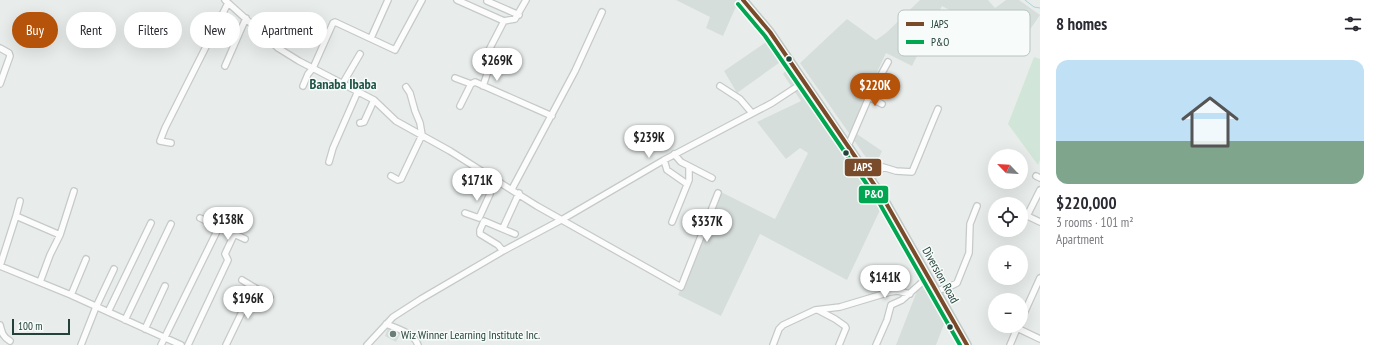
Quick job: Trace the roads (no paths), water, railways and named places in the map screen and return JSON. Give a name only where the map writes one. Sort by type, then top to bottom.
[{"type":"highway","name":"Diversion Road","points":[[744,0],[770,32],[871,178],[967,345]]},
{"type":"street","points":[[371,38],[388,0]]},
{"type":"street","points":[[303,86],[308,74],[314,68],[334,22],[395,50],[422,0]]},
{"type":"street","points":[[457,0],[504,21],[516,19],[526,0]]},
{"type":"street","points":[[487,1],[519,15]]},
{"type":"street","points":[[171,143],[160,141],[227,2],[278,48],[374,100],[396,122],[422,135],[519,193],[537,206],[563,219],[680,287],[718,193]]},
{"type":"street","points":[[512,189],[552,116],[602,12]]},
{"type":"street","points":[[225,66],[246,18]]},
{"type":"street","points":[[483,86],[490,65],[489,50],[504,21]]},
{"type":"street","points":[[0,48],[9,53],[10,56],[0,84]]},
{"type":"street","points":[[343,83],[360,54]]},
{"type":"street","points":[[848,146],[869,97],[888,62]]},
{"type":"street","points":[[456,78],[471,84],[475,82],[552,116]]},
{"type":"street","points":[[366,345],[393,317],[413,304],[674,154],[772,103],[804,82]]},
{"type":"street","points":[[460,106],[471,84]]},
{"type":"street","points":[[720,86],[743,102],[752,113]]},
{"type":"street","points":[[391,176],[398,180],[401,179],[422,135],[420,123],[410,93],[406,87]]},
{"type":"street","points":[[329,162],[333,148],[358,91]]},
{"type":"street","points":[[869,97],[882,104]]},
{"type":"street","points":[[360,123],[364,122],[374,100]]},
{"type":"street","points":[[871,178],[883,167],[896,171],[912,172],[938,109]]},
{"type":"street","points":[[674,154],[681,162],[712,178]]},
{"type":"street","points":[[664,160],[667,170],[687,184]]},
{"type":"street","points":[[672,222],[690,177],[689,167]]},
{"type":"street","points":[[1028,214],[1040,190]]},
{"type":"street","points":[[40,282],[50,255],[60,235],[74,191]]},
{"type":"street","points":[[503,228],[519,193]]},
{"type":"street","points":[[490,194],[482,219],[480,234],[498,245],[503,251]]},
{"type":"street","points":[[20,201],[0,266],[71,295],[181,345]]},
{"type":"street","points":[[937,291],[957,282],[969,253],[970,224],[977,206]]},
{"type":"street","points":[[188,345],[228,260],[225,254],[244,213]]},
{"type":"street","points":[[465,213],[515,234]]},
{"type":"street","points":[[16,216],[60,235]]},
{"type":"street","points":[[1028,216],[1040,222]]},
{"type":"street","points":[[200,218],[245,239]]},
{"type":"street","points":[[108,312],[151,223]]},
{"type":"street","points":[[125,320],[171,224]]},
{"type":"street","points":[[161,345],[219,227]]},
{"type":"street","points":[[71,295],[86,259]]},
{"type":"street","points":[[81,345],[96,307],[114,269]]},
{"type":"street","points":[[876,345],[887,320],[891,305],[910,294],[928,277]]},
{"type":"street","points":[[1028,305],[1040,278]]},
{"type":"street","points":[[242,280],[270,297]]},
{"type":"street","points":[[145,329],[165,286]]},
{"type":"street","points":[[226,345],[254,287]]},
{"type":"street","points":[[773,345],[779,329],[783,325],[815,310],[840,307],[890,292],[898,291],[910,294]]},
{"type":"street","points":[[818,310],[845,326],[846,328],[839,345]]},
{"type":"street","points":[[386,324],[412,336],[418,345]]},
{"type":"street","points":[[0,325],[3,335],[10,341]]},
{"type":"street","points":[[1028,332],[1040,339]]},
{"type":"street","points":[[1010,345],[1015,333]]},
{"type":"waterway","points":[[1025,0],[1034,7],[1040,8]]},
{"type":"place","name":"Wiz Winner Learning Institute Inc.","points":[[393,334]]},
{"type":"district","name":"Banaba Ibaba","points":[[343,84]]}]
